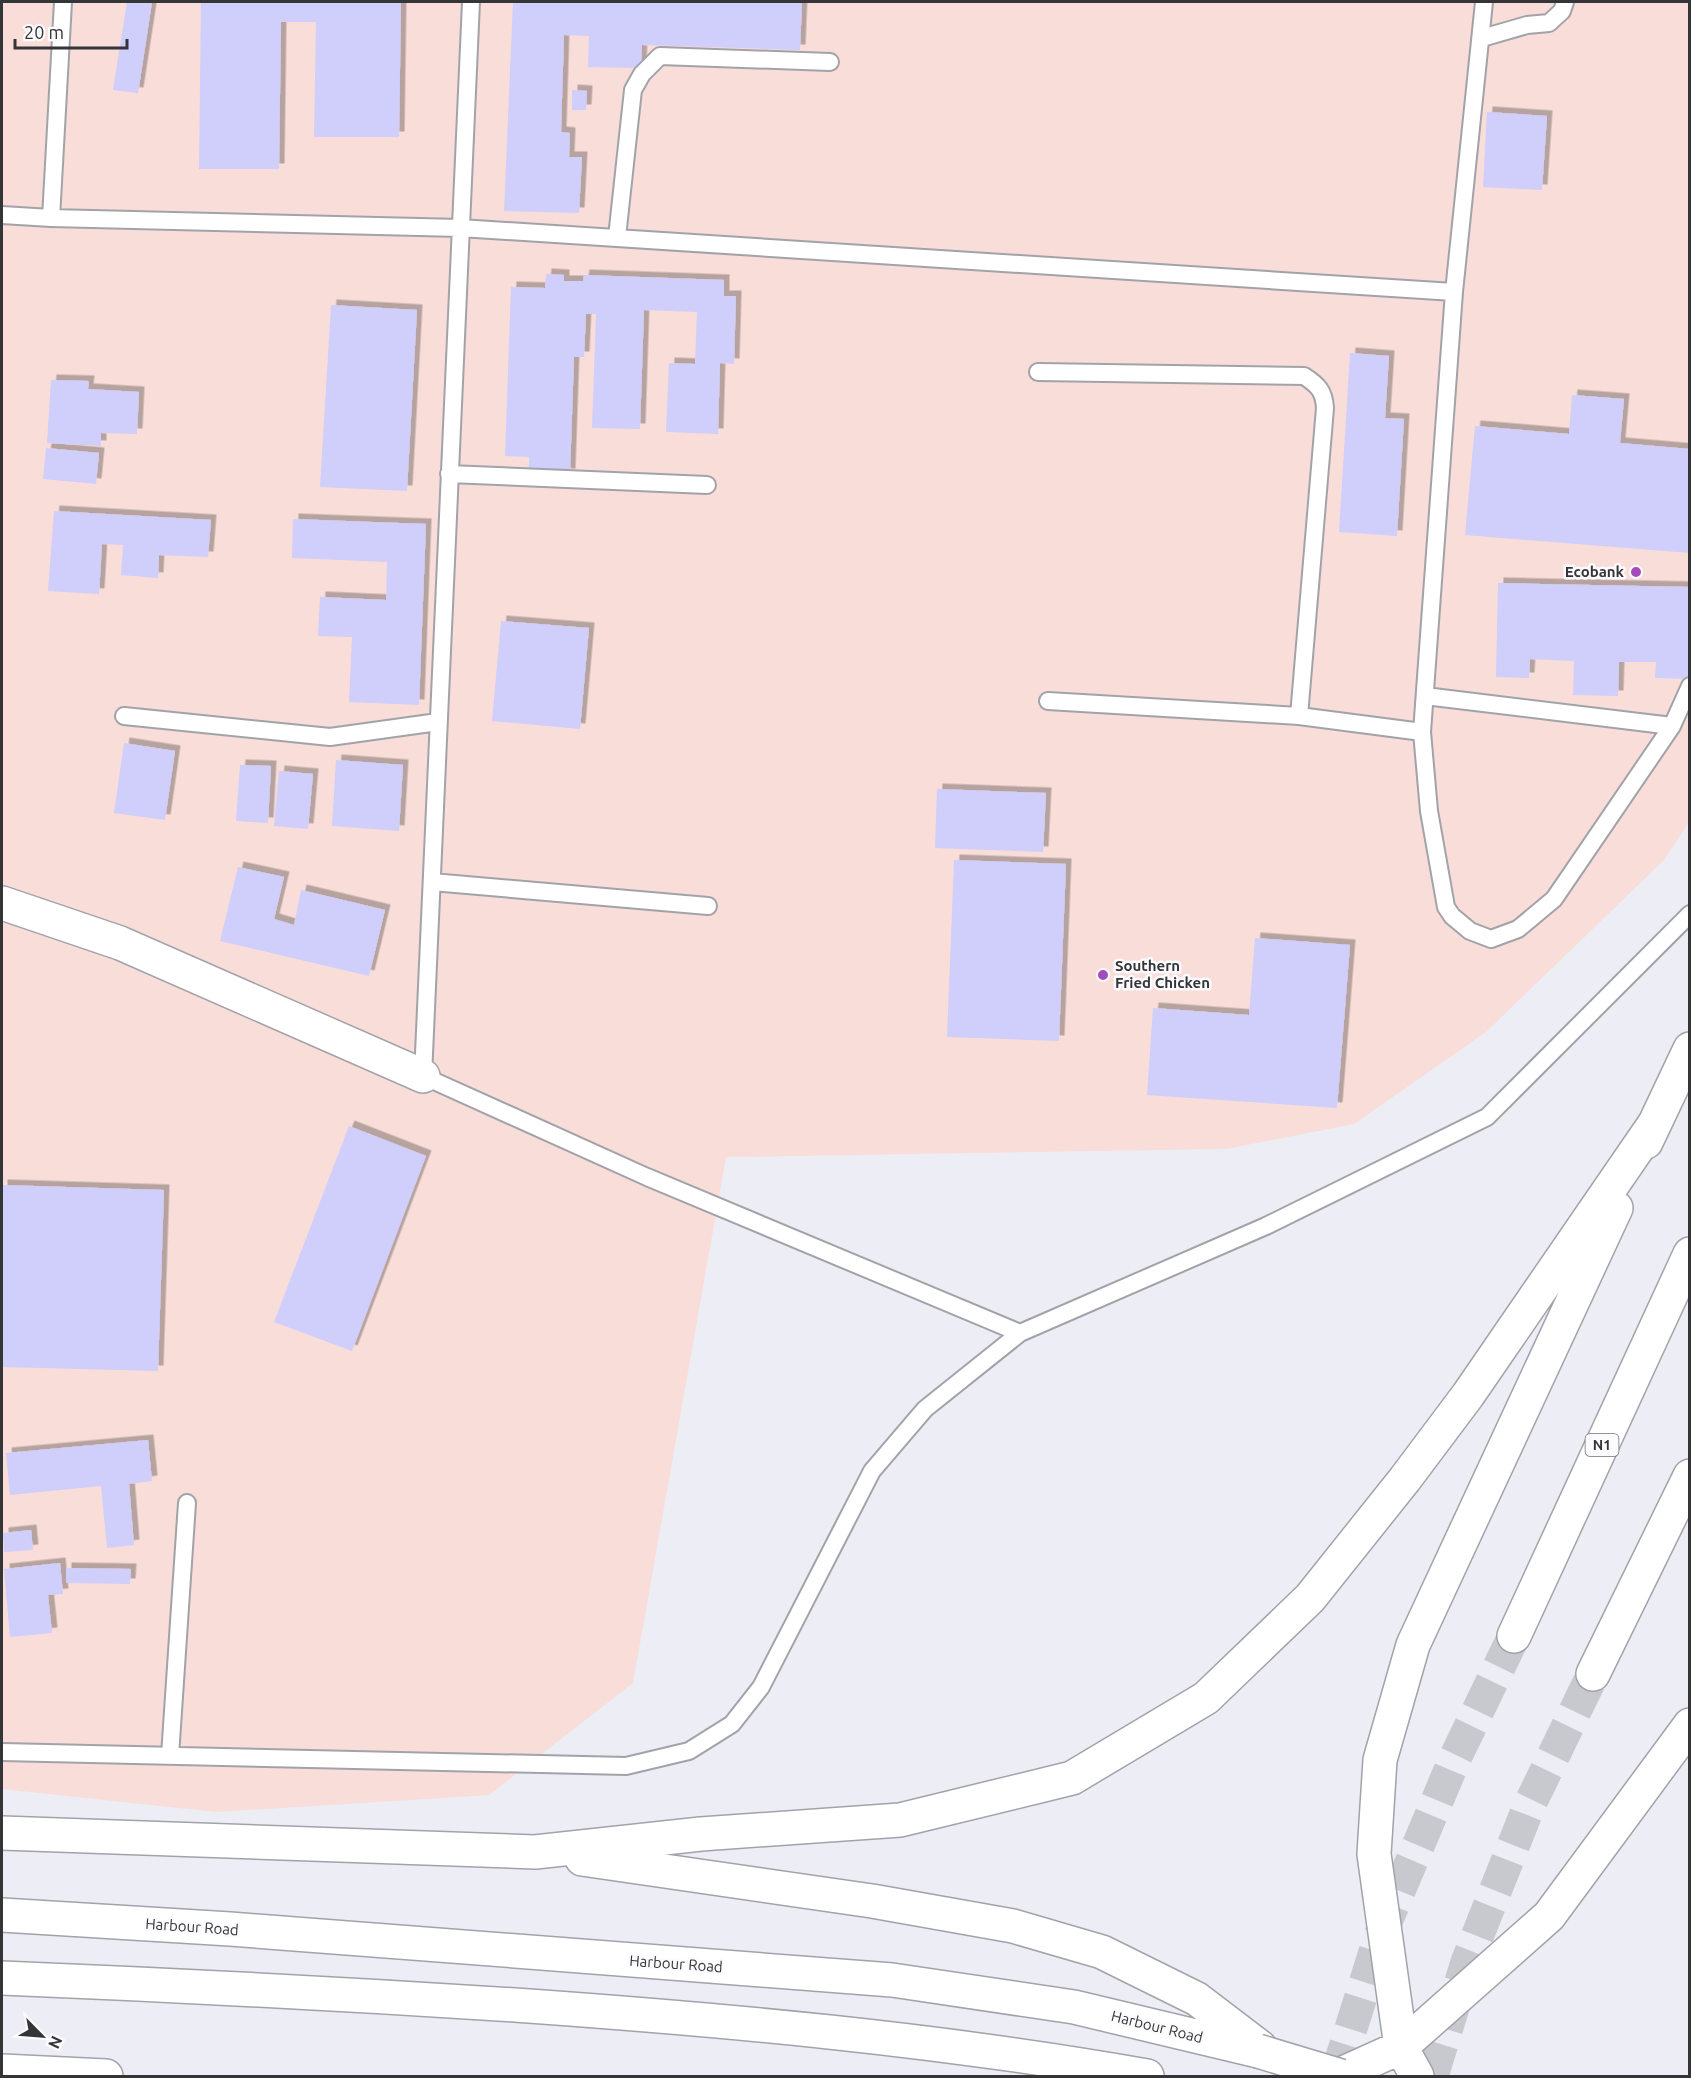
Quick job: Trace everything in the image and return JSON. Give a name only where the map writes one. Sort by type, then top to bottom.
[{"type":"main road","points":[[2,903],[120,944],[423,1076]]},
{"type":"main road","points":[[1417,2076],[1401,2047],[1374,1854],[1380,1760],[1413,1644],[1689,1048]]},
{"type":"main road","points":[[535,1852],[701,1834],[900,1820],[1072,1778],[1206,1698],[1310,1598],[1405,1479],[1468,1395],[1655,1123]]},
{"type":"main road","name":"N1","points":[[1514,1636],[1689,1254]]},
{"type":"main road","points":[[1593,1674],[1689,1476]]},
{"type":"main road","points":[[1339,2076],[1401,2047],[1549,1916],[1689,1725]]},
{"type":"main road","points":[[2,1833],[535,1852],[872,1901],[1024,1929],[1102,1952],[1197,1999],[1296,2076]]},
{"type":"main road","name":"Harbour Road","points":[[2,1915],[230,1929],[892,1980],[1074,2007],[1258,2051],[1339,2076]]},
{"type":"main road","points":[[2,1978],[429,2000],[692,2017],[826,2030],[1035,2056],[1147,2076]]},
{"type":"main road","points":[[2,2071],[106,2076]]},
{"type":"lane","points":[[51,219],[63,2]]},
{"type":"lane","points":[[471,2],[423,1076],[647,1177],[1020,1333]]},
{"type":"lane","points":[[1484,2],[1454,292],[1422,732],[1429,811],[1446,907],[1452,916],[1470,931],[1491,939],[1518,929],[1554,899],[1672,726],[1689,687]]},
{"type":"lane","points":[[1482,38],[1527,25],[1549,23],[1562,11],[1565,2]]},
{"type":"lane","points":[[617,237],[633,90],[642,74],[660,56],[830,62]]},
{"type":"lane","points":[[2,215],[51,219],[460,228],[1454,292]]},
{"type":"lane","points":[[1038,372],[1304,376],[1318,384],[1324,395],[1325,408],[1299,716]]},
{"type":"lane","points":[[449,474],[707,485]]},
{"type":"lane","points":[[1425,696],[1672,726]]},
{"type":"lane","points":[[1048,701],[1299,716],[1422,732]]},
{"type":"lane","points":[[124,716],[330,737],[438,722]]},
{"type":"lane","points":[[432,882],[708,906]]},
{"type":"lane","points":[[2,1752],[626,1766],[689,1751],[732,1724],[761,1687],[872,1471],[925,1409],[1020,1333],[1266,1226],[1487,1117],[1689,914]]},
{"type":"lane","points":[[170,1756],[188,1503]]},
{"type":"shaded area","points":[[2,2],[1689,2],[1690,821],[1664,860],[1486,1032],[1354,1124],[1226,1149],[726,1157],[633,1683],[489,1795],[216,1812],[2,1789]]},
{"type":"building","points":[[127,2],[152,2],[138,93],[113,90]]},
{"type":"building","points":[[201,2],[401,2],[399,137],[314,137],[316,22],[281,22],[279,169],[199,169]]},
{"type":"building","points":[[513,2],[802,2],[800,50],[642,45],[641,68],[588,67],[589,36],[564,35],[561,132],[570,133],[569,157],[582,157],[579,213],[504,211]]},
{"type":"building","points":[[572,90],[587,91],[586,110],[572,110]]},
{"type":"building","points":[[1487,112],[1547,116],[1542,190],[1483,187]]},
{"type":"building","points":[[546,274],[564,275],[564,281],[583,281],[584,275],[724,280],[724,296],[736,296],[734,364],[720,363],[718,434],[666,432],[669,363],[695,364],[697,312],[644,310],[640,429],[592,428],[596,314],[586,314],[584,357],[574,357],[570,474],[529,472],[529,457],[505,456],[511,287],[545,288]]},
{"type":"building","points":[[331,305],[417,310],[407,491],[320,487]]},
{"type":"building","points":[[1350,353],[1389,356],[1385,418],[1404,419],[1397,536],[1339,532]]},
{"type":"building","points":[[51,380],[89,381],[88,389],[139,392],[137,434],[101,433],[101,446],[47,443]]},
{"type":"building","points":[[1572,395],[1624,399],[1620,443],[1690,449],[1690,553],[1465,535],[1475,426],[1569,434]]},
{"type":"building","points":[[46,448],[99,453],[96,484],[43,479]]},
{"type":"building","points":[[54,511],[211,520],[208,557],[159,555],[158,578],[121,575],[123,545],[102,544],[99,594],[48,591]]},
{"type":"building","points":[[293,519],[426,524],[419,705],[349,702],[352,637],[318,636],[320,597],[386,600],[387,562],[292,558]]},
{"type":"building","points":[[1498,583],[1690,587],[1690,679],[1655,678],[1656,662],[1619,662],[1618,696],[1573,695],[1574,661],[1530,659],[1529,678],[1496,677]]},
{"type":"building","points":[[501,621],[589,628],[580,729],[492,721]]},
{"type":"building","points":[[124,743],[175,751],[165,820],[114,813]]},
{"type":"building","points":[[336,760],[403,765],[399,831],[332,826]]},
{"type":"building","points":[[240,765],[271,766],[268,823],[236,821]]},
{"type":"building","points":[[279,771],[313,774],[308,829],[274,826]]},
{"type":"building","points":[[937,789],[1046,793],[1043,852],[935,848]]},
{"type":"building","points":[[954,860],[1066,864],[1059,1041],[947,1037]]},
{"type":"building","points":[[238,867],[284,877],[274,919],[294,925],[301,890],[385,910],[369,976],[220,941]]},
{"type":"building","points":[[1255,938],[1350,945],[1337,1108],[1147,1095],[1153,1008],[1249,1015]]},
{"type":"building","points":[[349,1126],[426,1156],[352,1351],[274,1322]]},
{"type":"building","points":[[2,1185],[164,1190],[158,1371],[2,1367]]},
{"type":"building","points":[[148,1440],[152,1481],[129,1484],[134,1545],[107,1548],[101,1486],[10,1495],[6,1453]]},
{"type":"building","points":[[31,1530],[33,1550],[4,1552],[3,1533]]},
{"type":"building","points":[[60,1563],[63,1594],[48,1595],[52,1633],[10,1637],[4,1569]]},
{"type":"building","points":[[66,1568],[131,1569],[130,1584],[66,1583]]},
{"type":"tunnel","points":[[1336,2076],[1380,1936],[1456,1756],[1514,1636]]},
{"type":"tunnel","points":[[1432,2076],[1467,1962],[1529,1806],[1593,1674]]},
{"type":"place","name":"Ecobank","points":[[1636,572]]},
{"type":"place","name":"Southern Fried Chicken","points":[[1103,975]]}]
